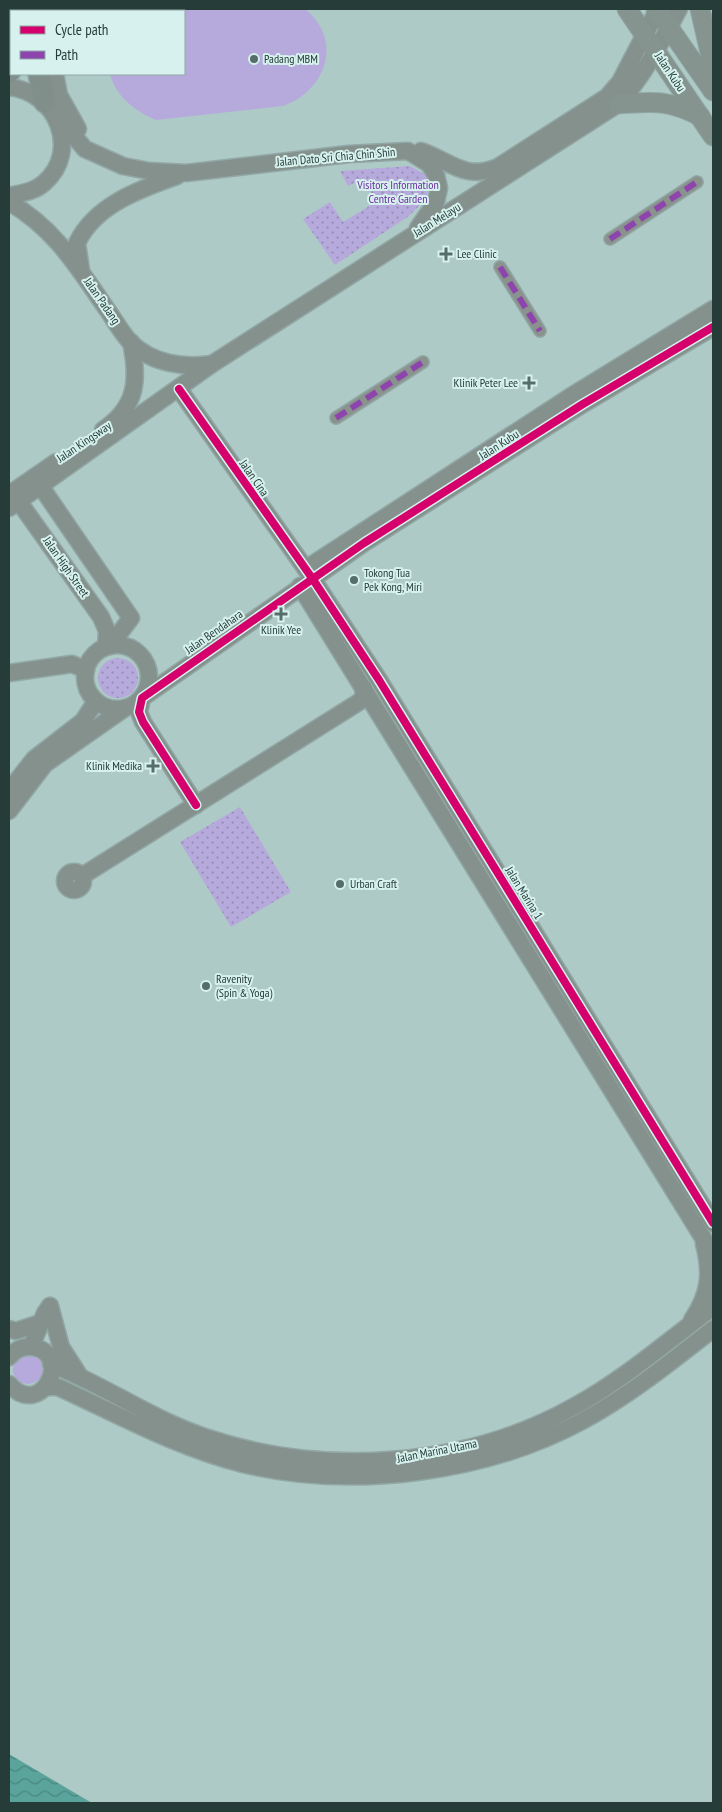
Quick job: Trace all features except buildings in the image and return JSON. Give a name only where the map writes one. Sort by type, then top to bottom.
[{"type":"highway","points":[[39,75],[50,108]]},
{"type":"main road","name":"Jalan Kubu","points":[[627,9],[713,136]]},
{"type":"main road","name":"Jalan Kubu","points":[[657,9],[713,92]]},
{"type":"main road","points":[[700,9],[713,66]]},
{"type":"main road","points":[[618,104],[660,102],[677,104],[701,117]]},
{"type":"street","points":[[408,150],[426,153],[452,167],[473,173],[486,172],[498,167],[608,97],[620,82],[657,9]]},
{"type":"street","name":"Jalan Melayu","points":[[179,389],[212,364],[618,104],[631,90],[656,52],[679,9]]},
{"type":"street","points":[[55,75],[59,95],[73,122],[83,136],[112,162]]},
{"type":"street","points":[[9,87],[37,95],[50,108],[61,134],[60,157],[54,172],[44,184],[32,191],[9,196]]},
{"type":"street","name":"Jalan Dato Sri Chia Chin Shin","points":[[50,108],[85,149],[112,162],[149,171],[186,173],[348,154],[408,150],[429,164],[436,175],[439,188],[436,202],[411,236]]},
{"type":"street","name":"Jalan Dato Sri Chia Chin Shin","points":[[82,274],[78,243],[89,225],[121,200],[186,173]]},
{"type":"street","points":[[610,239],[697,182]]},
{"type":"street","name":"Jalan Padang","points":[[9,202],[48,230],[131,342],[150,355],[178,366],[212,364]]},
{"type":"street","points":[[500,267],[540,331]]},
{"type":"street","name":"Jalan Kubu","points":[[306,577],[568,398],[713,309]]},
{"type":"street","name":"Jalan Kubu","points":[[306,577],[583,404],[713,326]]},
{"type":"street","name":"Jalan Kingsway","points":[[38,481],[124,412],[130,400],[135,381],[135,361],[131,342]]},
{"type":"street","points":[[336,418],[423,362]]},
{"type":"street","name":"Jalan Kingsway","points":[[12,499],[179,389]]},
{"type":"street","name":"Jalan Cina","points":[[179,389],[306,577]]},
{"type":"street","name":"Jalan High Street","points":[[38,481],[131,618],[108,647]]},
{"type":"street","name":"Jalan High Street","points":[[12,499],[101,617],[107,631],[108,647]]},
{"type":"street","name":"Jalan Marina 1","points":[[306,577],[364,688],[616,1099],[707,1228]]},
{"type":"street","name":"Jalan Marina 1","points":[[306,577],[379,680],[707,1228],[713,1254]]},
{"type":"street","name":"Jalan Bendahara","points":[[142,698],[306,577]]},
{"type":"street","points":[[125,708],[105,707],[96,701],[87,687],[85,674],[93,656],[108,647],[130,648],[142,658],[149,673],[149,680],[139,712],[143,722],[196,805]]},
{"type":"street","points":[[9,673],[72,664],[85,674]]},
{"type":"street","points":[[9,681],[62,674],[85,674]]},
{"type":"street","points":[[82,876],[359,702],[363,698],[364,688]]},
{"type":"street","points":[[9,811],[45,764],[142,698]]},
{"type":"street","points":[[9,791],[34,759],[84,721],[96,701]]},
{"type":"street","points":[[688,1326],[700,1307],[709,1281],[710,1266],[707,1228]]},
{"type":"street","name":"Jalan Marina Utama","points":[[31,1347],[49,1359],[132,1404],[204,1437],[247,1449],[302,1459],[371,1462],[413,1458],[462,1448],[506,1436],[541,1422],[597,1392],[713,1307]]},
{"type":"street","points":[[9,1329],[16,1331],[46,1320]]},
{"type":"street","points":[[10,1352],[31,1347],[46,1320]]},
{"type":"street","points":[[9,1384],[19,1393],[26,1395],[34,1394],[46,1387],[51,1380],[46,1320]]},
{"type":"street","points":[[46,1320],[79,1375]]},
{"type":"street","name":"Jalan Marina Utama","points":[[46,1387],[58,1387],[168,1439],[243,1464],[300,1474],[340,1477],[414,1473],[510,1450],[583,1421],[626,1394],[713,1329]]},
{"type":"green space","name":"Padang MBM","points":[[305,9],[317,21],[324,35],[327,49],[325,64],[319,77],[310,89],[298,99],[283,106],[156,120],[127,102],[117,90],[110,75],[185,75],[185,10],[160,10]]},
{"type":"green space","name":"Visitors Information Centre Garden","points":[[410,166],[429,179],[427,196],[409,216],[335,265],[303,219],[330,202],[343,222],[371,205],[372,194],[366,185],[358,181],[348,186],[340,171]]},
{"type":"green space","points":[[114,658],[122,658],[129,661],[135,667],[138,678],[135,689],[129,695],[122,698],[114,698],[107,695],[101,689],[98,682],[98,674],[101,667],[107,661]]},
{"type":"green space","points":[[240,807],[291,892],[231,927],[180,842]]},
{"type":"green space","points":[[28,1354],[39,1358],[43,1369],[39,1380],[28,1384],[17,1380],[13,1369],[17,1358]]},
{"type":"water","points":[[9,1754],[92,1803],[9,1803]]},
{"type":"marked path","points":[[610,239],[697,182]]},
{"type":"marked path","points":[[500,267],[540,331]]},
{"type":"marked path","points":[[336,418],[423,362]]},
{"type":"cycle path","points":[[196,805],[143,722],[139,712],[142,698],[364,543],[583,404],[713,327]]},
{"type":"cycle path","points":[[179,389],[312,578],[379,680],[713,1223]]},
{"type":"place","name":"Padang MBM","points":[[254,59]]},
{"type":"place","name":"Lee Clinic","points":[[446,254]]},
{"type":"place","name":"Klinik Peter Lee","points":[[529,383]]},
{"type":"place","name":"Tokong Tua Pek Kong, Miri","points":[[354,580]]},
{"type":"place","name":"Klinik Yee","points":[[281,614]]},
{"type":"place","name":"Klinik Medika","points":[[153,766]]},
{"type":"place","name":"Urban Craft","points":[[340,884]]},
{"type":"place","name":"Ravenity (Spin & Yoga)","points":[[206,986]]}]
